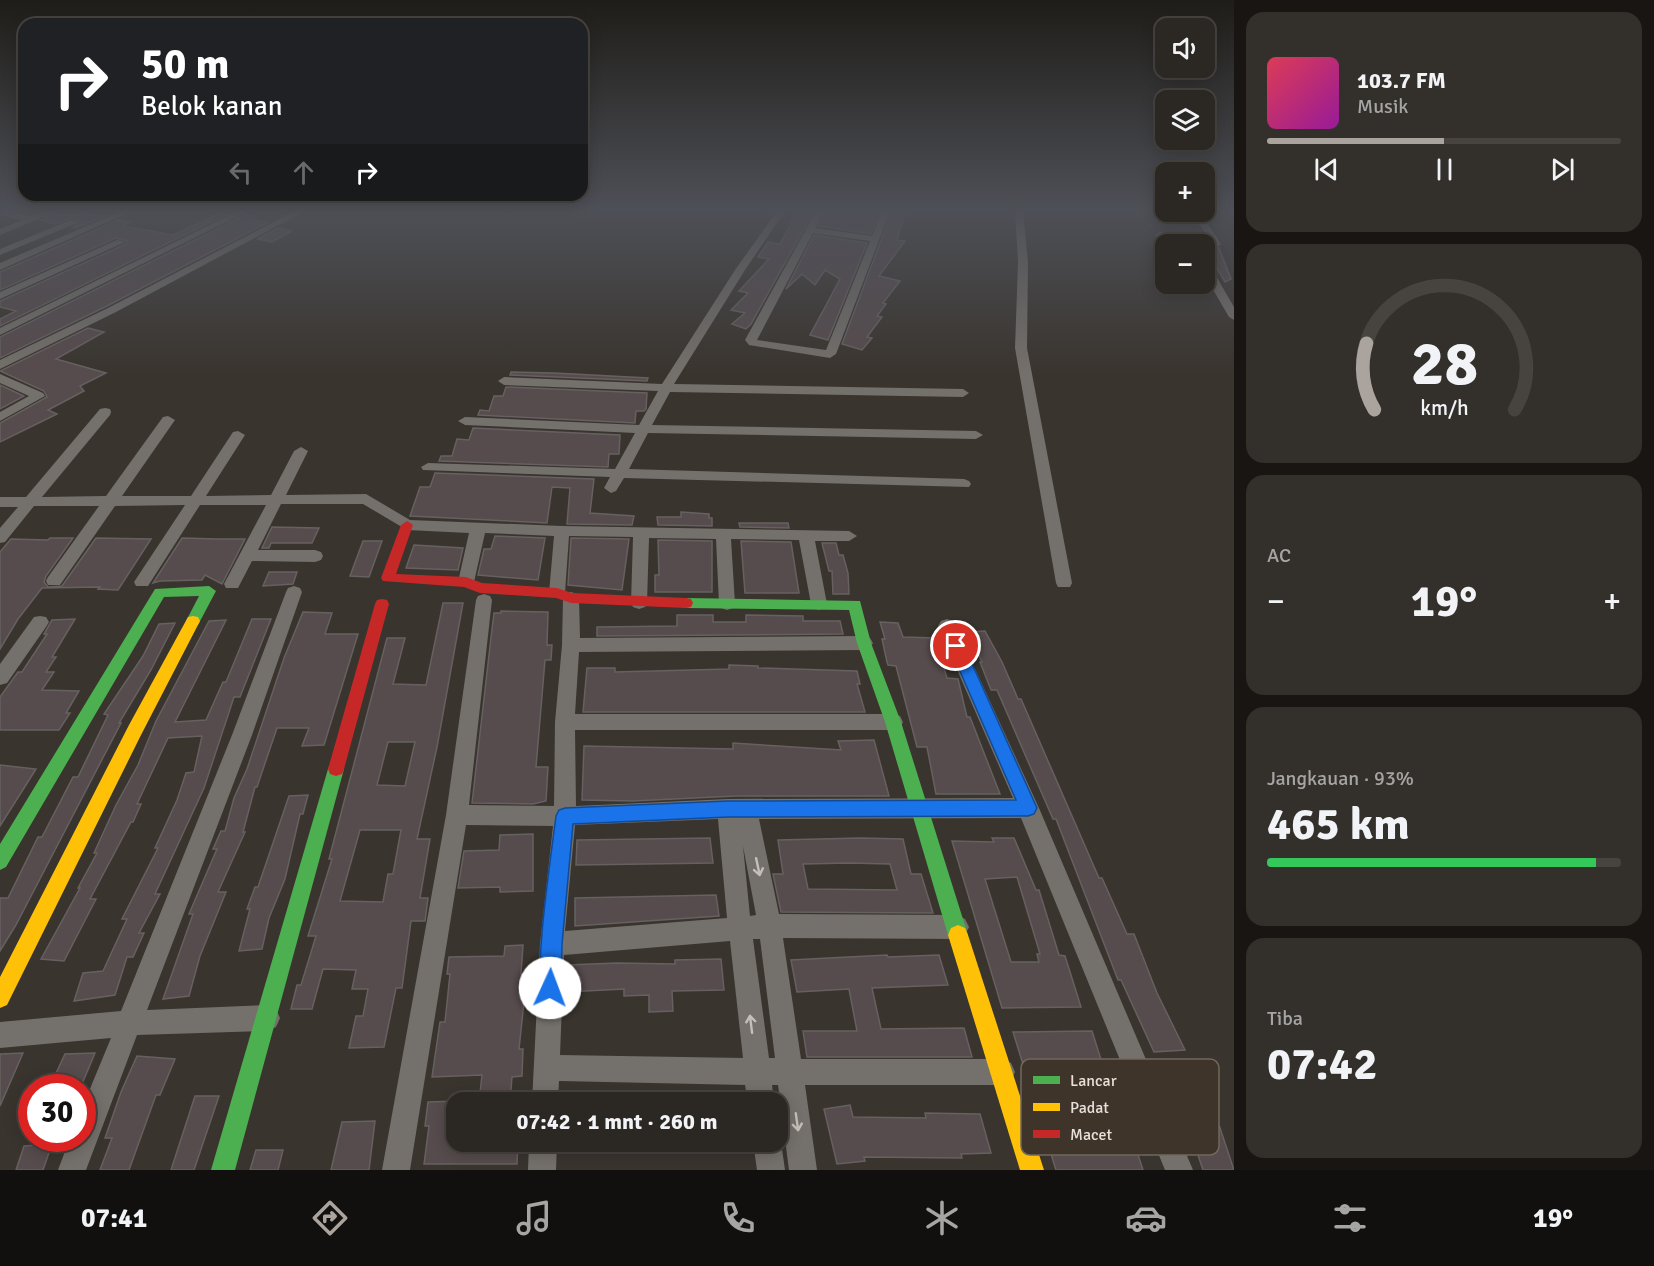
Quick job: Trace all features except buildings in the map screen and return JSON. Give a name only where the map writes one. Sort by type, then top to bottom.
[{"type":"street","points":[[0,296],[68,266]]},
{"type":"street","points":[[0,332],[134,266]]},
{"type":"street","points":[[0,365],[196,266]]},
{"type":"street","points":[[611,488],[666,388],[743,266]]},
{"type":"street","points":[[790,266],[751,340],[753,343],[830,354],[865,266]]},
{"type":"street","points":[[1023,266],[1021,348],[1064,583]]},
{"type":"street","points":[[1215,283],[1234,317]]},
{"type":"street","points":[[0,378],[39,396],[0,417]]},
{"type":"street","points":[[504,381],[666,388],[963,393]]},
{"type":"street","points":[[0,538],[105,412]]},
{"type":"street","points":[[54,581],[168,420]]},
{"type":"street","points":[[465,421],[643,429],[976,435]]},
{"type":"street","points":[[142,582],[238,435]]},
{"type":"street","points":[[232,584],[300,451]]},
{"type":"street","points":[[428,467],[964,484]]},
{"type":"street","points":[[0,502],[366,499],[407,525],[478,529],[849,536]]},
{"type":"street","points":[[407,525],[388,578],[466,582],[480,588],[639,603],[855,605],[864,643],[893,722],[1021,1134]]},
{"type":"street","points":[[466,582],[478,529]]},
{"type":"street","points":[[546,1092],[552,944],[565,816],[565,722],[571,645],[564,595],[562,531]]},
{"type":"street","points":[[639,603],[641,532]]},
{"type":"street","points":[[723,533],[727,604]]},
{"type":"street","points":[[806,536],[819,604]]},
{"type":"street","points":[[247,555],[315,556]]},
{"type":"street","points":[[0,861],[160,592],[209,591],[135,730],[0,998]]},
{"type":"street","points":[[72,1170],[243,735],[294,592]]},
{"type":"street","points":[[396,1170],[457,814],[484,600]]},
{"type":"street","points":[[223,1170],[382,604]]},
{"type":"street","points":[[0,678],[40,622]]},
{"type":"street","points":[[947,626],[1028,808],[1133,1059]]},
{"type":"street","points":[[571,645],[864,643]]},
{"type":"street","points":[[565,722],[893,722]]},
{"type":"street","points":[[457,814],[565,816],[737,809],[1028,808]]},
{"type":"street","points":[[737,809],[770,926],[803,1170]]},
{"type":"street","points":[[737,809],[740,929],[760,1092]]},
{"type":"street","points":[[552,944],[770,926],[957,927]]},
{"type":"street","points":[[0,1035],[130,1023],[267,1018]]},
{"type":"street","points":[[547,1068],[790,1072],[1002,1072]]},
{"type":"street","points":[[542,1170],[543,1152]]},
{"type":"street","points":[[768,1152],[771,1170]]},
{"type":"street","points":[[1027,1155],[1032,1170]]},
{"type":"street","points":[[1173,1155],[1179,1170]]},
{"type":"traffic: fast","points":[[0,861],[160,592],[209,591],[193,621]]},
{"type":"traffic: fast","points":[[686,603],[855,605],[864,643],[893,722],[958,935]]},
{"type":"traffic: fast","points":[[223,1170],[336,769]]},
{"type":"traffic: slow","points":[[0,998],[135,730],[193,621]]},
{"type":"traffic: slow","points":[[958,935],[1021,1135]]},
{"type":"traffic: slow","points":[[1027,1155],[1032,1170]]},
{"type":"traffic: jam","points":[[407,525],[388,578],[466,582],[480,588],[557,593],[571,598],[686,603]]},
{"type":"traffic: jam","points":[[336,769],[382,604]]},
{"type":"route","points":[[550,988],[552,944],[565,816],[728,809],[1028,808],[956,646]]}]
